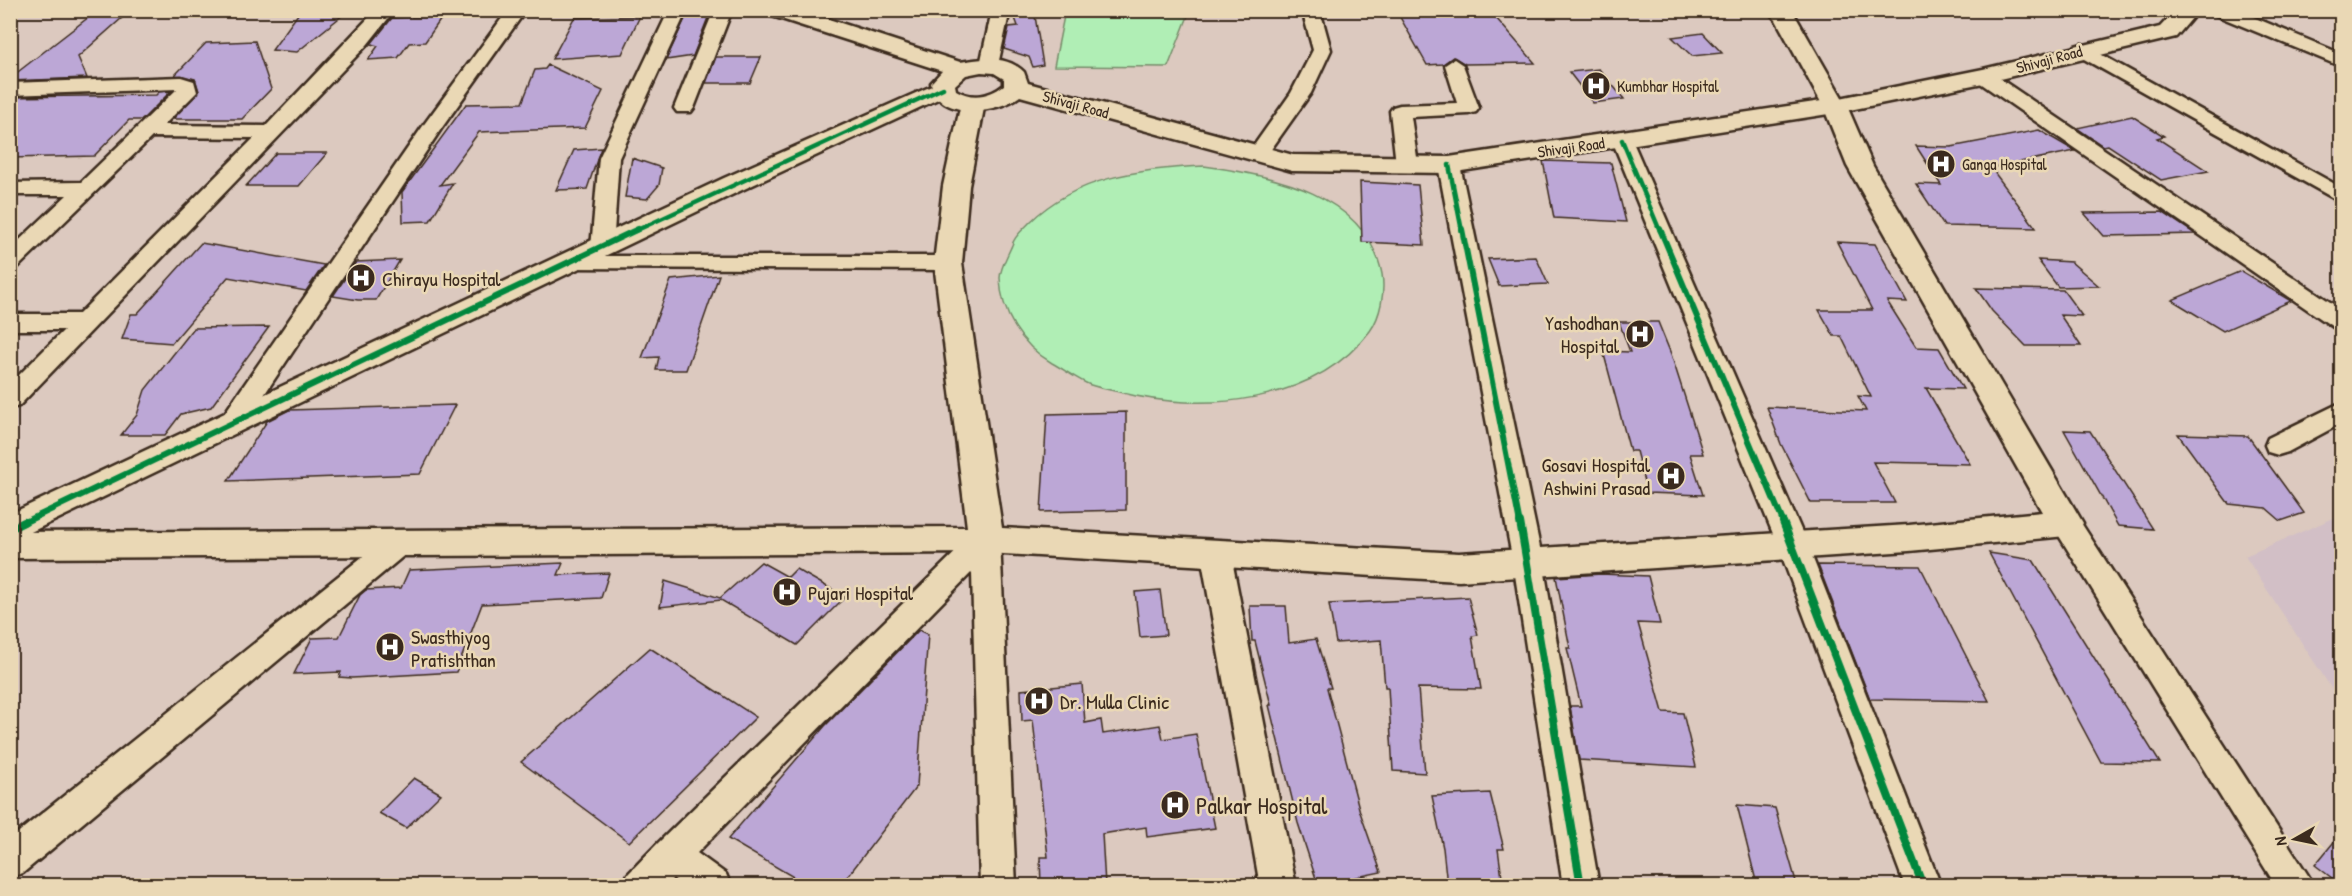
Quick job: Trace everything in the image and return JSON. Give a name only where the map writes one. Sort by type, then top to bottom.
[{"type":"main road","points":[[777,10],[951,79]]},
{"type":"main road","points":[[10,545],[398,545],[986,540],[1216,555],[1459,567],[1909,538],[2066,523],[1860,166],[1835,106],[1785,17],[1778,10]]},
{"type":"main road","name":"Shivaji Road","points":[[1016,87],[1292,163],[1449,165],[1835,106],[1983,76],[2082,50],[2168,32],[2188,10]]},
{"type":"main road","points":[[10,529],[572,263],[951,79],[989,65],[1012,73],[1016,77],[1016,87],[995,100],[974,103],[950,97],[951,79]]},
{"type":"main road","points":[[974,103],[956,186],[948,263],[986,540]]},
{"type":"street","points":[[10,400],[271,132],[386,10]]},
{"type":"street","points":[[231,424],[432,126],[517,10]]},
{"type":"street","points":[[603,248],[609,158],[678,10]]},
{"type":"street","points":[[684,108],[723,10]]},
{"type":"street","points":[[989,65],[1001,10]]},
{"type":"street","points":[[1258,154],[1301,93],[1322,50],[1311,10]]},
{"type":"street","points":[[2219,10],[2342,61]]},
{"type":"street","points":[[2082,50],[2342,197]]},
{"type":"street","points":[[1407,164],[1400,111],[1469,108],[1454,65]]},
{"type":"street","points":[[1983,76],[2342,322]]},
{"type":"street","points":[[10,89],[187,85],[187,92],[182,99],[10,262]]},
{"type":"street","points":[[148,131],[271,132]]},
{"type":"street","points":[[1622,140],[1793,546],[1923,885]]},
{"type":"street","points":[[1449,165],[1528,562],[1581,885]]},
{"type":"street","points":[[10,189],[87,188]]},
{"type":"street","points":[[572,263],[948,263]]},
{"type":"street","points":[[10,322],[84,322]]},
{"type":"street","points":[[2278,445],[2342,411]]},
{"type":"street","points":[[2066,523],[2297,885]]},
{"type":"street","points":[[641,885],[986,540]]},
{"type":"street","points":[[986,540],[998,885]]},
{"type":"street","points":[[10,861],[398,545]]},
{"type":"street","points":[[1216,555],[1278,885]]},
{"type":"street","points":[[671,855],[713,885]]},
{"type":"shaded area","points":[[2341,515],[2341,703],[2245,556]]},
{"type":"green space","points":[[1065,10],[1190,11],[1168,67],[1054,66]]},
{"type":"green space","points":[[1204,166],[1259,175],[1313,193],[1337,207],[1357,225],[1373,247],[1383,281],[1379,311],[1370,331],[1347,355],[1319,374],[1288,388],[1255,397],[1220,402],[1151,399],[1090,385],[1041,356],[1031,347],[1009,316],[1004,304],[1000,278],[1013,241],[1030,222],[1068,194],[1089,185],[1134,173]]},
{"type":"building","points":[[98,10],[131,10],[78,57],[87,78],[10,81],[10,78]]},
{"type":"building","points":[[301,10],[349,10],[297,52],[272,50]]},
{"type":"building","points":[[689,10],[711,10],[693,56],[666,60]]},
{"type":"building","points":[[1012,10],[1034,10],[1043,65],[1033,67],[1029,57],[1004,49],[1009,27],[1018,26]]},
{"type":"building","points":[[1396,10],[1489,10],[1535,63],[1465,64],[1453,57],[1443,64],[1427,65]]},
{"type":"building","points":[[443,16],[425,42],[409,43],[398,58],[368,60],[378,46],[371,44],[392,18]]},
{"type":"building","points":[[640,16],[622,54],[552,59],[574,18]]},
{"type":"building","points":[[1703,33],[1722,53],[1692,56],[1672,37]]},
{"type":"building","points":[[255,41],[271,89],[242,119],[173,119],[199,91],[195,79],[175,75],[206,43]]},
{"type":"building","points":[[716,57],[761,57],[750,83],[706,83]]},
{"type":"building","points":[[548,65],[603,91],[585,128],[479,132],[440,185],[453,183],[430,221],[403,222],[402,192],[466,104],[522,103],[535,70],[545,69]]},
{"type":"building","points":[[1599,69],[1624,99],[1593,103],[1569,72]]},
{"type":"building","points":[[171,91],[142,120],[129,120],[94,156],[10,158],[10,97],[156,95],[159,92]]},
{"type":"building","points":[[2132,116],[2164,136],[2157,138],[2208,171],[2161,180],[2108,145],[2103,146],[2077,128]]},
{"type":"building","points":[[2039,130],[2075,151],[1991,168],[2036,228],[1944,226],[1916,184],[1941,185],[1916,146],[1951,147]]},
{"type":"building","points":[[601,148],[587,189],[556,190],[574,150]]},
{"type":"building","points":[[276,153],[327,153],[299,186],[246,186]]},
{"type":"building","points":[[632,158],[662,168],[659,185],[647,199],[625,197]]},
{"type":"building","points":[[1543,161],[1611,163],[1626,222],[1554,218]]},
{"type":"building","points":[[1360,182],[1418,185],[1424,245],[1362,242]]},
{"type":"building","points":[[2162,212],[2195,234],[2104,236],[2084,213]]},
{"type":"building","points":[[1837,242],[1875,244],[1907,302],[1887,301],[1916,347],[1939,348],[1963,389],[1926,388],[1970,464],[1873,462],[1895,503],[1811,503],[1781,444],[1767,407],[1866,411],[1858,396],[1871,397],[1841,336],[1834,336],[1819,310],[1872,310]]},
{"type":"building","points":[[201,243],[324,265],[306,291],[228,277],[172,343],[122,339],[131,314],[137,314]]},
{"type":"building","points":[[1536,257],[1548,284],[1499,286],[1488,259]]},
{"type":"building","points":[[400,260],[376,300],[333,296],[356,262]]},
{"type":"building","points":[[2038,260],[2071,262],[2099,286],[2058,287]]},
{"type":"building","points":[[2241,271],[2291,301],[2223,331],[2172,300]]},
{"type":"building","points":[[719,275],[686,370],[656,370],[659,357],[642,358],[671,280]]},
{"type":"building","points":[[1976,288],[2063,290],[2082,316],[2060,315],[2081,346],[2026,346],[1992,311]]},
{"type":"building","points":[[1619,322],[1658,322],[1671,354],[1703,454],[1690,454],[1703,495],[1647,493],[1636,451],[1630,451],[1603,351],[1630,352]]},
{"type":"building","points":[[269,327],[211,407],[181,414],[165,435],[121,435],[137,415],[145,390],[194,328]]},
{"type":"building","points":[[455,405],[420,474],[228,481],[267,421],[289,410]]},
{"type":"building","points":[[1126,412],[1126,510],[1041,512],[1047,414]]},
{"type":"building","points":[[2064,430],[2090,431],[2153,529],[2118,526]]},
{"type":"building","points":[[2178,434],[2248,436],[2304,513],[2281,521],[2266,508],[2229,504]]},
{"type":"building","points":[[1989,553],[2033,560],[2160,763],[2101,762]]},
{"type":"building","points":[[761,562],[788,577],[796,569],[845,597],[797,645],[721,600],[660,607],[665,581],[720,598]]},
{"type":"building","points":[[563,563],[558,575],[609,573],[601,598],[482,604],[456,672],[352,678],[339,677],[341,672],[294,674],[312,638],[339,637],[360,595],[366,590],[401,588],[409,570]]},
{"type":"building","points":[[1818,565],[1920,566],[1989,701],[1870,699]]},
{"type":"building","points":[[1601,574],[1648,576],[1660,624],[1638,623],[1663,712],[1683,713],[1696,767],[1579,760],[1570,706],[1581,706],[1567,648],[1570,648],[1556,577]]},
{"type":"building","points":[[1160,590],[1166,635],[1140,637],[1135,592]]},
{"type":"building","points":[[1468,597],[1478,635],[1472,636],[1481,689],[1418,688],[1425,773],[1393,771],[1388,687],[1385,687],[1381,640],[1336,643],[1329,604]]},
{"type":"building","points":[[1250,606],[1286,606],[1289,643],[1316,639],[1331,688],[1327,688],[1360,812],[1381,872],[1318,885],[1298,823],[1255,641],[1252,641]]},
{"type":"building","points":[[919,630],[928,634],[917,786],[841,885],[807,885],[728,839],[825,726]]},
{"type":"building","points":[[650,648],[756,717],[629,842],[521,762]]},
{"type":"building","points":[[1082,684],[1085,723],[1101,720],[1103,734],[1160,725],[1163,739],[1196,734],[1215,828],[1147,837],[1146,827],[1102,834],[1105,885],[1041,885],[1040,857],[1048,857],[1033,720],[1022,721],[1021,690]]},
{"type":"building","points":[[414,778],[441,794],[406,828],[379,813]]},
{"type":"building","points":[[1490,793],[1504,849],[1498,849],[1503,885],[1447,885],[1443,848],[1432,796]]},
{"type":"building","points":[[1737,805],[1775,808],[1797,885],[1757,885]]},
{"type":"building","points":[[2342,832],[2342,885],[2341,885],[2315,865]]},
{"type":"cycle path","points":[[10,529],[733,184],[943,88]]},
{"type":"cycle path","points":[[1622,140],[1793,546],[1923,886]]},
{"type":"cycle path","points":[[1449,165],[1528,562],[1581,886]]},
{"type":"place","name":"Kumbhar Hospital","points":[[1596,86]]},
{"type":"place","name":"Ganga Hospital","points":[[1941,164]]},
{"type":"place","name":"Chirayu Hospital","points":[[361,278]]},
{"type":"place","name":"Yashodhan Hospital","points":[[1640,334]]},
{"type":"place","name":"Gosavi Hospital Ashwini Prasad","points":[[1671,476]]},
{"type":"place","name":"Pujari Hospital","points":[[787,592]]},
{"type":"place","name":"Swasthiyog Pratishthan","points":[[390,647]]},
{"type":"place","name":"Dr. Mulla Clinic","points":[[1039,701]]},
{"type":"place","name":"Palkar Hospital","points":[[1175,805]]}]
